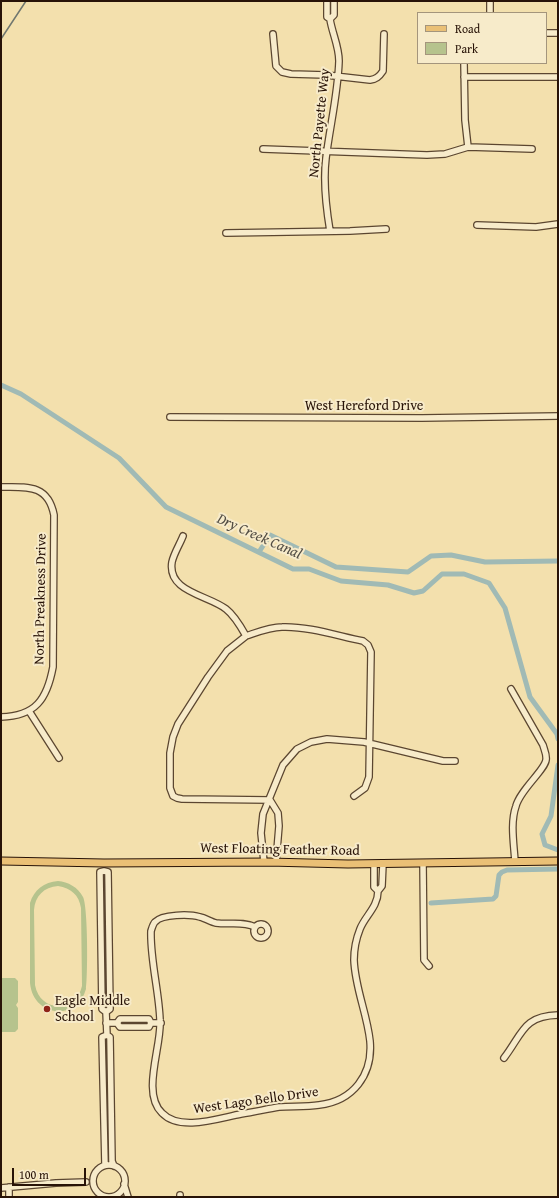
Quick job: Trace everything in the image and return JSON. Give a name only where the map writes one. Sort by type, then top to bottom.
[{"type":"main road","name":"West Floating Feather Road","points":[[1,861],[383,864],[558,861]]},
{"type":"street","name":"North Payette Way","points":[[326,1],[327,17],[330,19],[338,53],[338,76],[327,151],[325,185],[326,209],[330,231]]},
{"type":"street","name":"North Payette Way","points":[[330,19],[334,16],[334,1]]},
{"type":"street","points":[[490,1],[490,12]]},
{"type":"street","points":[[547,33],[558,33]]},
{"type":"street","points":[[273,34],[276,66],[282,72],[370,80],[380,76],[383,71],[384,34]]},
{"type":"street","points":[[464,64],[465,120],[468,146]]},
{"type":"street","points":[[464,77],[558,77]]},
{"type":"street","points":[[263,149],[427,155],[445,154],[468,146],[532,149]]},
{"type":"street","points":[[476,225],[536,227],[558,224]]},
{"type":"street","points":[[226,232],[386,229]]},
{"type":"street","name":"West Hereford Drive","points":[[170,417],[400,418],[558,416]]},
{"type":"street","name":"North Preakness Drive","points":[[1,487],[34,488],[48,498],[54,515],[53,667],[50,684],[45,695],[38,704],[29,711]]},
{"type":"street","points":[[184,536],[172,560],[173,576],[178,583],[185,588],[225,608],[236,619],[246,636]]},
{"type":"street","points":[[270,800],[177,798],[173,796],[170,788],[170,753],[173,737],[178,724],[208,677],[227,651],[246,636],[271,628],[290,627],[363,641],[368,645],[371,652],[369,776],[365,788],[354,796]]},
{"type":"street","points":[[511,689],[540,739],[546,754],[546,760],[541,769],[522,792],[516,806],[514,823],[515,862]]},
{"type":"street","points":[[1,718],[13,717],[29,711],[59,758]]},
{"type":"street","points":[[264,862],[261,833],[263,814],[270,800],[275,781],[282,765],[297,749],[311,742],[327,739],[369,743],[443,761],[455,761]]},
{"type":"street","points":[[270,800],[278,813],[279,826],[276,862]]},
{"type":"street","points":[[104,863],[104,871],[100,872],[102,1009],[106,1012],[107,1035],[110,1037],[112,1161],[114,1166]]},
{"type":"street","points":[[423,863],[424,960],[429,966]]},
{"type":"street","points":[[374,864],[374,887],[378,891],[382,886],[383,864]]},
{"type":"street","name":"West Lago Bello Drive","points":[[161,1023],[153,1089],[155,1103],[162,1114],[172,1120],[184,1122],[215,1120],[278,1107],[319,1105],[337,1101],[352,1092],[367,1071],[370,1058],[370,1042],[366,1018],[356,983],[354,961],[355,944],[360,928],[378,898],[378,891]]},
{"type":"street","points":[[106,1023],[117,1023],[120,1019],[149,1019],[151,1023],[161,1023],[151,931],[156,920],[166,916],[196,916],[218,923],[245,923],[255,927]]},
{"type":"street","points":[[504,1058],[521,1032],[531,1021],[543,1016],[558,1015]]},
{"type":"street","points":[[105,1165],[102,1037],[107,1035]]},
{"type":"street","points":[[1,1188],[86,1182],[93,1177],[98,1169],[105,1165],[114,1166],[122,1171],[127,1197],[116,1194]]},
{"type":"street","points":[[93,1177],[94,1187]]},
{"type":"street","points":[[86,1182],[94,1187],[103,1196],[116,1194],[121,1190],[124,1184]]},
{"type":"street","points":[[9,1188],[10,1197]]},
{"type":"green space","points":[[58,881],[76,888],[83,897],[85,903],[87,942],[86,989],[81,1000],[74,1007],[65,1011],[47,1009],[39,1003],[33,994],[30,983],[30,903],[34,894],[40,888]],"holes":[[[58,886],[67,888],[74,893],[80,903],[82,986],[78,995],[73,1001],[66,1005],[58,1006],[50,1005],[44,1001],[38,994],[35,985],[34,910],[36,900],[41,893],[48,888]]]},
{"type":"green space","points":[[1,978],[15,978],[18,981],[18,1002],[16,1005],[18,1008],[18,1029],[15,1032],[1,1032]]},
{"type":"waterway","points":[[1,39],[26,1]]},
{"type":"waterway","name":"Dry Creek Canal","points":[[1,385],[21,394],[119,458],[166,507],[293,569],[309,569],[341,581],[388,585],[414,593],[423,591],[442,574],[464,574],[489,583],[505,608],[530,697],[557,734],[558,739]]},
{"type":"waterway","points":[[259,552],[270,535],[336,567],[408,572],[431,556],[451,555],[485,562],[558,561]]},
{"type":"waterway","name":"Dry Creek Canal","points":[[558,765],[551,816],[542,834],[545,845],[558,850]]},
{"type":"waterway","points":[[431,903],[493,899],[496,896],[499,875],[507,870],[558,869]]},
{"type":"place","name":"Eagle Middle School","points":[[47,1009]]}]
